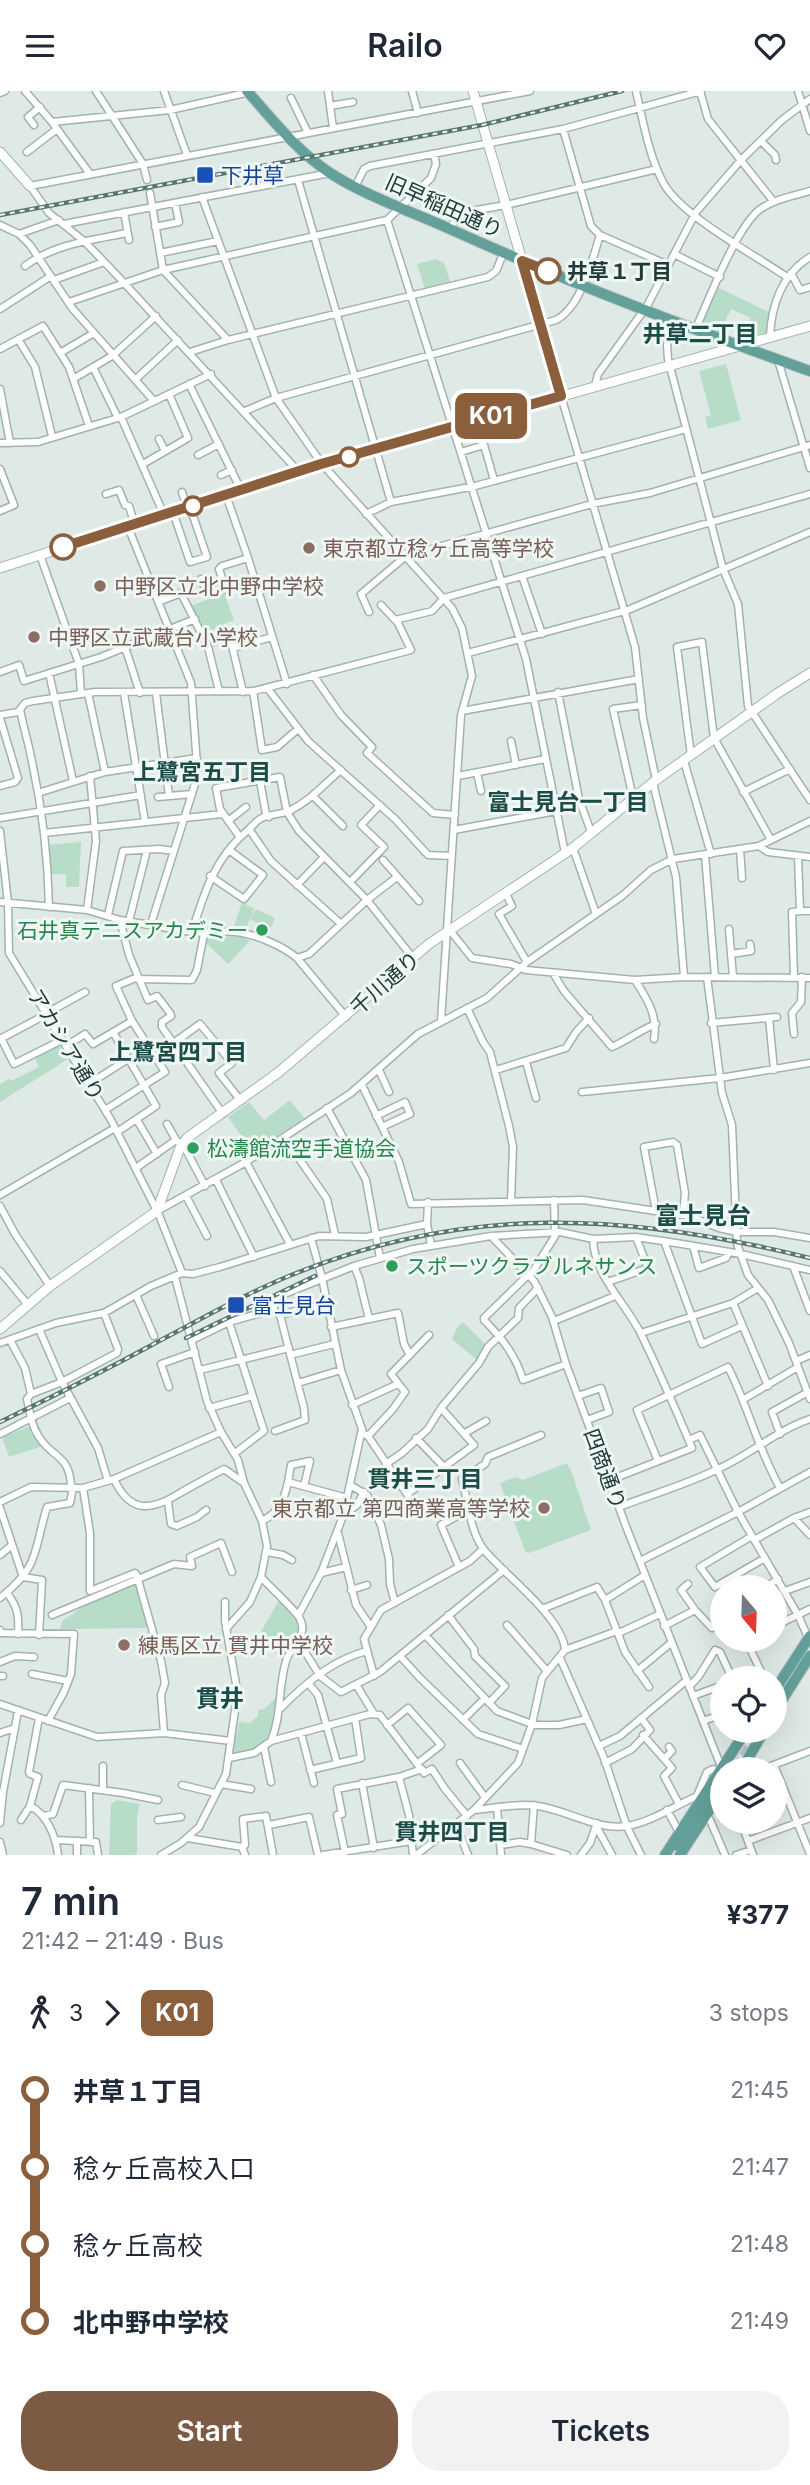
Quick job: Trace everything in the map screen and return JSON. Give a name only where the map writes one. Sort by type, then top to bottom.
[{"type":"main road","points":[[472,91],[561,396]]},
{"type":"main road","name":"旧早稲田通り","points":[[249,92],[287,137],[330,173],[355,187],[503,254],[674,322],[810,371]]},
{"type":"main road","points":[[0,152],[30,186]]},
{"type":"main road","points":[[1,565],[40,555],[321,464],[810,326]]},
{"type":"main road","name":"千川通り","points":[[179,1142],[241,1101],[447,931],[569,851],[687,758],[810,673]]},
{"type":"main road","points":[[0,1329],[50,1286],[157,1211],[179,1142]]},
{"type":"main road","points":[[787,1669],[810,1636]]},
{"type":"main road","points":[[787,1694],[810,1662]]},
{"type":"main road","points":[[665,1855],[699,1797],[710,1788]]},
{"type":"main road","points":[[672,1855],[710,1797]]},
{"type":"main road","points":[[680,1855],[710,1800]]},
{"type":"main road","points":[[687,1855],[710,1820]]},
{"type":"street","points":[[0,93],[5,91]]},
{"type":"street","points":[[25,91],[90,174]]},
{"type":"street","points":[[96,91],[143,164],[147,180]]},
{"type":"street","points":[[164,91],[187,155]]},
{"type":"street","points":[[328,91],[333,128]]},
{"type":"street","points":[[412,91],[418,113]]},
{"type":"street","points":[[299,472],[125,283],[84,241],[50,213],[30,186],[530,91]]},
{"type":"street","points":[[355,187],[364,169],[370,166],[563,129],[701,91],[708,119],[774,202]]},
{"type":"street","points":[[799,91],[810,128]]},
{"type":"street","points":[[27,152],[54,126],[170,110],[249,92]]},
{"type":"street","points":[[636,92],[657,169],[674,198],[694,215],[789,275],[800,290],[810,287]]},
{"type":"street","points":[[291,98],[308,133]]},
{"type":"street","points":[[595,386],[598,375],[645,309],[694,215],[741,160],[802,103],[810,99]]},
{"type":"street","points":[[330,106],[353,102]]},
{"type":"street","points":[[34,125],[28,117],[40,107]]},
{"type":"street","points":[[563,129],[589,223],[600,235],[668,265]]},
{"type":"street","points":[[761,141],[775,155],[776,160]]},
{"type":"street","points":[[69,302],[163,270],[387,220],[431,178],[436,165],[434,154]]},
{"type":"street","points":[[450,229],[459,213],[506,205],[657,169]]},
{"type":"street","points":[[19,234],[61,222],[330,173]]},
{"type":"street","points":[[298,180],[391,502]]},
{"type":"street","points":[[695,330],[749,221],[760,210],[774,202],[810,191]]},
{"type":"street","points":[[150,193],[163,270],[228,340]]},
{"type":"street","points":[[202,197],[276,398],[321,464],[406,556],[460,621],[472,676],[462,711],[441,1021]]},
{"type":"street","points":[[155,227],[179,222],[175,202]]},
{"type":"street","points":[[25,266],[38,256],[84,241],[128,237],[124,212]]},
{"type":"street","points":[[387,220],[520,639],[556,811],[569,851],[596,914]]},
{"type":"street","points":[[0,225],[19,234],[94,333],[154,401]]},
{"type":"street","points":[[245,411],[276,398],[561,317],[576,300],[600,235]]},
{"type":"street","points":[[160,253],[218,241]]},
{"type":"street","points":[[190,352],[228,340],[488,277],[496,271],[503,254]]},
{"type":"street","points":[[674,254],[720,277]]},
{"type":"street","points":[[770,337],[778,297],[789,275],[808,258],[810,267]]},
{"type":"street","points":[[0,309],[52,278],[104,262]]},
{"type":"street","points":[[73,379],[114,353],[156,316]]},
{"type":"street","points":[[674,322],[666,349],[669,365],[723,569],[738,604],[748,706],[810,800]]},
{"type":"street","points":[[0,349],[43,326],[69,367],[89,426]]},
{"type":"street","points":[[60,353],[94,333]]},
{"type":"street","points":[[18,339],[35,367],[52,436]]},
{"type":"street","points":[[135,379],[178,340]]},
{"type":"street","points":[[778,359],[807,446],[810,468]]},
{"type":"street","points":[[93,367],[190,562],[207,557],[182,492]]},
{"type":"street","points":[[0,443],[38,442],[119,418],[211,374]]},
{"type":"street","points":[[189,384],[241,490]]},
{"type":"street","points":[[0,389],[10,443]]},
{"type":"street","points":[[143,464],[188,438],[169,394]]},
{"type":"street","points":[[561,396],[635,647],[655,782],[673,859],[681,912],[684,977]]},
{"type":"street","points":[[366,514],[391,502],[494,481],[686,429]]},
{"type":"street","points":[[159,439],[170,458]]},
{"type":"street","points":[[198,455],[219,444]]},
{"type":"street","points":[[460,451],[484,445],[494,481]]},
{"type":"street","points":[[369,612],[362,594],[406,556],[592,504],[650,493],[807,446]]},
{"type":"street","points":[[0,469],[14,505],[0,511]]},
{"type":"street","points":[[220,475],[232,470]]},
{"type":"street","points":[[141,481],[149,478]]},
{"type":"street","points":[[108,491],[119,490],[192,690],[197,774],[151,925]]},
{"type":"street","points":[[148,497],[155,493]]},
{"type":"street","points":[[226,495],[287,684]]},
{"type":"street","points":[[395,620],[432,611],[444,599],[810,495]]},
{"type":"street","points":[[468,653],[624,612],[810,532]]},
{"type":"street","points":[[40,555],[79,664],[106,772]]},
{"type":"street","points":[[248,558],[222,566],[219,569],[222,580],[226,590],[255,580]]},
{"type":"street","points":[[522,576],[542,634]]},
{"type":"street","points":[[201,579],[204,586],[222,580]]},
{"type":"street","points":[[158,602],[181,593],[208,647],[219,691]]},
{"type":"street","points":[[0,786],[16,782],[18,778],[0,717],[20,709],[25,703],[85,694],[253,691],[411,650],[395,620],[381,605]]},
{"type":"street","points":[[0,671],[19,665],[23,681],[79,664],[195,619]]},
{"type":"street","points":[[229,633],[243,692]]},
{"type":"street","points":[[233,648],[272,637]]},
{"type":"street","points":[[771,840],[714,739],[702,642],[677,647],[687,758],[708,854],[712,1023],[720,1078],[732,1125],[737,1244],[748,1275],[768,1300],[809,1395],[772,1412],[780,1434]]},
{"type":"street","points":[[125,647],[140,693]]},
{"type":"street","points":[[49,673],[73,781]]},
{"type":"street","points":[[313,675],[341,715],[372,747],[368,753],[433,813],[455,815]]},
{"type":"street","points":[[462,711],[639,679]]},
{"type":"street","points":[[268,688],[298,729],[380,805],[428,855],[452,856]]},
{"type":"street","points":[[253,691],[261,750],[277,747],[298,729]]},
{"type":"street","points":[[558,692],[579,799],[591,832]]},
{"type":"street","points":[[124,693],[145,822]]},
{"type":"street","points":[[156,693],[169,796]]},
{"type":"street","points":[[633,798],[613,709],[642,705]]},
{"type":"street","points":[[20,709],[44,833],[49,907]]},
{"type":"street","points":[[511,741],[516,765]]},
{"type":"street","points":[[38,793],[106,772],[197,758]]},
{"type":"street","points":[[458,776],[545,759]]},
{"type":"street","points":[[743,792],[790,769]]},
{"type":"street","points":[[192,932],[210,877],[239,836],[260,819],[287,812],[313,796],[341,770]]},
{"type":"street","points":[[477,773],[481,791]]},
{"type":"street","points":[[87,910],[96,841],[90,776]]},
{"type":"street","points":[[239,836],[222,814],[216,787],[279,777],[287,812],[299,831],[366,899],[413,958]]},
{"type":"street","points":[[260,781],[266,814],[269,817]]},
{"type":"street","points":[[158,797],[192,793]]},
{"type":"street","points":[[0,818],[141,795]]},
{"type":"street","points":[[313,796],[343,826]]},
{"type":"street","points":[[350,882],[384,847],[361,825],[380,805]]},
{"type":"street","points":[[228,821],[246,807]]},
{"type":"street","points":[[454,830],[556,811]]},
{"type":"street","points":[[44,833],[222,814]]},
{"type":"street","points":[[157,1211],[246,1162],[362,1085],[418,1034],[493,994],[527,962],[622,896],[651,870],[673,859],[759,846],[810,821]]},
{"type":"street","points":[[249,829],[271,861],[340,923]]},
{"type":"street","name":"アカシア通り","points":[[0,831],[1,861],[8,903],[4,929],[9,953],[116,1130],[157,1211],[183,1272]]},
{"type":"street","points":[[759,846],[768,852],[810,857]]},
{"type":"street","points":[[740,849],[742,878]]},
{"type":"street","points":[[129,921],[147,850]]},
{"type":"street","points":[[210,877],[244,899],[263,875],[229,850]]},
{"type":"street","points":[[108,915],[123,851],[174,851]]},
{"type":"street","points":[[799,856],[800,911]]},
{"type":"street","points":[[297,885],[324,857]]},
{"type":"street","points":[[383,860],[419,901]]},
{"type":"street","points":[[298,958],[309,954],[366,899],[397,877]]},
{"type":"street","points":[[505,892],[512,906],[499,914],[527,962]]},
{"type":"street","points":[[0,902],[87,910],[120,920],[204,934],[237,932],[280,948],[298,958],[346,1017]]},
{"type":"street","points":[[794,977],[792,912],[810,911]]},
{"type":"street","points":[[120,920],[129,955],[148,1000],[157,996],[170,1013],[171,1016],[162,1022],[162,1027],[223,1114]]},
{"type":"street","points":[[729,929],[733,977]]},
{"type":"street","points":[[447,931],[452,933],[472,958],[553,973],[635,980],[684,977],[806,977],[801,1002],[792,1013],[794,1034]]},
{"type":"street","points":[[105,1110],[165,1072],[132,1021],[116,986],[138,978],[192,980],[198,971],[204,934]]},
{"type":"street","points":[[731,954],[751,951],[750,944]]},
{"type":"street","points":[[0,958],[9,953]]},
{"type":"street","points":[[553,973],[564,991],[612,1047],[656,1024]]},
{"type":"street","points":[[635,980],[649,1003],[656,1024],[654,1039]]},
{"type":"street","points":[[85,992],[1,1039],[14,1064],[85,1034],[93,1044],[132,1021]]},
{"type":"street","points":[[467,1008],[482,1042],[490,1052],[496,1070],[513,1147],[511,1202]]},
{"type":"street","points":[[496,1070],[566,1048],[589,1018]]},
{"type":"street","points":[[712,1023],[773,1018],[774,1070]]},
{"type":"street","points":[[175,1042],[200,1024],[232,1063],[219,1073],[241,1101]]},
{"type":"street","points":[[0,1195],[136,1120],[156,1106],[113,1032]]},
{"type":"street","points":[[89,1084],[128,1059]]},
{"type":"street","points":[[526,1062],[536,1098]]},
{"type":"street","points":[[582,1092],[720,1078],[810,1063]]},
{"type":"street","points":[[379,1070],[389,1092]]},
{"type":"street","points":[[362,1085],[399,1162],[411,1204],[583,1200],[683,1215],[737,1232],[774,1232],[810,1238]]},
{"type":"street","points":[[376,1116],[405,1102],[410,1114],[382,1127]]},
{"type":"street","points":[[327,1108],[366,1180],[380,1258]]},
{"type":"street","points":[[136,1120],[157,1154]]},
{"type":"street","points":[[167,1124],[205,1186]]},
{"type":"street","points":[[284,1137],[327,1199],[335,1235]]},
{"type":"street","points":[[136,1168],[179,1142]]},
{"type":"street","points":[[656,1211],[644,1147],[673,1142],[677,1145],[685,1193],[683,1215]]},
{"type":"street","points":[[246,1162],[290,1244]]},
{"type":"street","points":[[216,1180],[254,1257]]},
{"type":"street","points":[[186,1196],[208,1236]]},
{"type":"street","points":[[554,1200],[556,1233],[529,1276],[484,1318],[517,1360],[523,1380],[566,1364]]},
{"type":"street","points":[[428,1202],[427,1224],[431,1245]]},
{"type":"street","points":[[0,1206],[15,1234],[50,1286]]},
{"type":"street","points":[[0,1343],[56,1323],[104,1313],[183,1272],[194,1274],[311,1238],[335,1235],[355,1238],[376,1236],[427,1224]]},
{"type":"street","points":[[275,1430],[305,1420],[290,1352],[274,1302],[277,1297],[322,1277],[380,1258],[431,1245],[491,1236],[556,1233],[593,1239],[636,1237],[664,1241],[741,1254],[810,1270]]},
{"type":"street","name":"四商通り","points":[[491,1236],[538,1288],[554,1321],[566,1364],[664,1626],[703,1721],[714,1757]]},
{"type":"street","points":[[608,1282],[648,1268],[636,1237]]},
{"type":"street","points":[[311,1238],[322,1277],[334,1344],[352,1405],[365,1434],[421,1515]]},
{"type":"street","points":[[593,1239],[614,1296],[640,1333],[692,1448],[610,1480]]},
{"type":"street","points":[[664,1241],[702,1344],[742,1325]]},
{"type":"street","points":[[693,1246],[699,1268],[726,1258],[729,1252]]},
{"type":"street","points":[[354,1266],[369,1319]]},
{"type":"street","points":[[793,1266],[810,1311]]},
{"type":"street","points":[[0,1271],[28,1305]]},
{"type":"street","points":[[174,1277],[209,1408],[235,1453],[244,1483],[262,1521],[267,1552],[261,1577],[250,1602],[226,1629]]},
{"type":"street","points":[[386,1464],[402,1453],[433,1422],[499,1335],[518,1318],[519,1308],[538,1288]]},
{"type":"street","points":[[640,1333],[733,1303],[758,1288]]},
{"type":"street","points":[[136,1295],[154,1336]]},
{"type":"street","points":[[554,1321],[614,1296]]},
{"type":"street","points":[[192,1340],[229,1322],[326,1303]]},
{"type":"street","points":[[733,1303],[768,1386]]},
{"type":"street","points":[[0,1598],[23,1577],[34,1560],[47,1507],[70,1503],[71,1477],[65,1462],[44,1443],[33,1427],[27,1399],[31,1394],[62,1382],[117,1353],[118,1349],[104,1313]]},
{"type":"street","points":[[331,1327],[398,1313],[404,1344],[410,1355]]},
{"type":"street","points":[[229,1322],[264,1431],[235,1453]]},
{"type":"street","points":[[39,1329],[111,1480],[132,1503],[152,1508],[224,1469],[244,1483]]},
{"type":"street","points":[[298,1616],[321,1573],[343,1516],[365,1434],[393,1409],[405,1392],[391,1374],[429,1335]]},
{"type":"street","points":[[10,1340],[25,1368],[31,1394]]},
{"type":"street","points":[[200,1370],[334,1344]]},
{"type":"street","points":[[169,1387],[161,1364],[195,1352]]},
{"type":"street","points":[[744,1399],[768,1386],[810,1355]]},
{"type":"street","points":[[658,1461],[637,1409],[728,1367],[744,1399],[760,1447],[780,1488]]},
{"type":"street","points":[[298,1383],[341,1370]]},
{"type":"street","points":[[352,1405],[398,1384]]},
{"type":"street","points":[[578,1396],[601,1388],[609,1412],[587,1420]]},
{"type":"street","points":[[209,1408],[253,1396]]},
{"type":"street","points":[[0,1434],[70,1398]]},
{"type":"street","points":[[407,1494],[474,1445],[441,1408]]},
{"type":"street","points":[[620,1507],[719,1469],[760,1447],[796,1423],[810,1419]]},
{"type":"street","points":[[465,1433],[486,1421]]},
{"type":"street","points":[[0,1502],[31,1487],[83,1487],[111,1480],[221,1432]]},
{"type":"street","points":[[399,1777],[409,1815],[415,1855],[467,1816],[518,1763],[532,1725],[542,1678],[565,1650],[564,1640],[542,1609],[483,1549],[477,1537],[462,1479],[485,1464],[488,1457],[541,1435]]},
{"type":"street","points":[[689,1440],[700,1435],[738,1511],[776,1575]]},
{"type":"street","points":[[416,1438],[444,1467]]},
{"type":"street","points":[[262,1521],[279,1509],[283,1502],[291,1465],[307,1460],[310,1461],[304,1486]]},
{"type":"street","points":[[640,1561],[810,1472]]},
{"type":"street","points":[[288,1482],[347,1498]]},
{"type":"street","points":[[350,1485],[364,1492],[376,1512],[389,1559],[390,1584],[395,1603]]},
{"type":"street","points":[[83,1487],[90,1533],[90,1591],[135,1573],[138,1578],[165,1683],[161,1695],[164,1733]]},
{"type":"street","points":[[343,1516],[358,1505],[364,1492]]},
{"type":"street","points":[[168,1501],[171,1524],[177,1526],[206,1510]]},
{"type":"street","points":[[0,1508],[23,1577]]},
{"type":"street","points":[[459,1567],[440,1525],[470,1509]]},
{"type":"street","points":[[765,1558],[715,1587],[700,1567],[753,1538],[810,1512]]},
{"type":"street","points":[[794,1518],[810,1535]]},
{"type":"street","points":[[337,1531],[357,1610],[371,1627]]},
{"type":"street","points":[[52,1615],[174,1564],[192,1566],[190,1557],[221,1543],[226,1563],[232,1573]]},
{"type":"street","points":[[0,1555],[12,1545]]},
{"type":"street","points":[[374,1676],[363,1639],[381,1610],[459,1567],[483,1549]]},
{"type":"street","points":[[267,1552],[292,1560]]},
{"type":"street","points":[[321,1573],[345,1567]]},
{"type":"street","points":[[299,1642],[320,1676],[341,1692],[374,1676],[504,1570]]},
{"type":"street","points":[[605,1600],[645,1575]]},
{"type":"street","points":[[23,1577],[41,1580],[39,1635]]},
{"type":"street","points":[[261,1577],[298,1616],[302,1631],[299,1642],[286,1659],[280,1709],[271,1741]]},
{"type":"street","points":[[788,1590],[810,1582]]},
{"type":"street","points":[[688,1584],[681,1590],[710,1626]]},
{"type":"street","points":[[351,1590],[367,1585]]},
{"type":"street","points":[[542,1609],[597,1587],[637,1671],[649,1687]]},
{"type":"street","points":[[6,1593],[15,1604],[19,1616],[18,1634]]},
{"type":"street","points":[[788,1597],[810,1636]]},
{"type":"street","points":[[161,1855],[199,1828],[221,1784],[229,1758],[236,1719],[236,1691],[226,1629],[225,1602]]},
{"type":"street","points":[[788,1620],[810,1609]]},
{"type":"street","points":[[664,1626],[695,1610]]},
{"type":"street","points":[[565,1650],[660,1614]]},
{"type":"street","points":[[448,1615],[474,1649],[475,1656],[505,1686],[463,1720]]},
{"type":"street","points":[[507,1625],[547,1671]]},
{"type":"street","points":[[0,1630],[1,1633],[18,1634],[74,1634],[71,1674],[48,1721]]},
{"type":"street","points":[[425,1635],[497,1711],[532,1725],[559,1725],[587,1719]]},
{"type":"street","points":[[637,1671],[671,1643]]},
{"type":"street","points":[[599,1746],[620,1736],[699,1676],[715,1650],[720,1653],[726,1666]]},
{"type":"street","points":[[280,1709],[295,1694],[340,1661],[367,1651]]},
{"type":"street","points":[[400,1655],[478,1734],[523,1749]]},
{"type":"street","points":[[0,1662],[15,1656],[34,1657]]},
{"type":"street","points":[[560,1658],[606,1763],[627,1826],[641,1855]]},
{"type":"street","points":[[32,1674],[68,1681]]},
{"type":"street","points":[[309,1684],[318,1695],[337,1763]]},
{"type":"street","points":[[356,1686],[374,1714]]},
{"type":"street","points":[[693,1696],[710,1690]]},
{"type":"street","points":[[0,1705],[97,1737],[164,1733],[231,1741]]},
{"type":"street","points":[[345,1852],[337,1815],[342,1814],[337,1789],[399,1777],[420,1766],[441,1745],[408,1709],[387,1725]]},
{"type":"street","points":[[0,1823],[3,1791],[18,1711]]},
{"type":"street","points":[[229,1758],[254,1753],[271,1741],[355,1718],[380,1715],[424,1773],[432,1769],[467,1816]]},
{"type":"street","points":[[21,1820],[30,1806],[38,1777],[29,1772],[39,1718]]},
{"type":"street","points":[[310,1770],[363,1756],[355,1718]]},
{"type":"street","points":[[606,1763],[632,1749],[650,1730],[640,1719]]},
{"type":"street","points":[[703,1721],[710,1719]]},
{"type":"street","points":[[0,1733],[15,1728]]},
{"type":"street","points":[[301,1733],[314,1783]]},
{"type":"street","points":[[643,1735],[672,1768],[664,1776],[678,1804]]},
{"type":"street","points":[[264,1747],[271,1782]]},
{"type":"street","points":[[664,1759],[672,1751],[669,1747]]},
{"type":"street","points":[[787,1760],[810,1751]]},
{"type":"street","points":[[459,1763],[484,1796]]},
{"type":"street","points":[[103,1766],[103,1790]]},
{"type":"street","points":[[362,1783],[374,1848]]},
{"type":"street","points":[[221,1784],[251,1789]]},
{"type":"street","points":[[182,1785],[215,1793]]},
{"type":"street","points":[[43,1816],[53,1814],[61,1786],[158,1800]]},
{"type":"street","points":[[89,1788],[90,1842]]},
{"type":"street","points":[[474,1809],[534,1805],[559,1810],[596,1824],[627,1826],[699,1797]]},
{"type":"street","points":[[787,1797],[809,1850]]},
{"type":"street","points":[[531,1844],[534,1805]]},
{"type":"street","points":[[30,1806],[43,1816],[55,1840],[58,1855]]},
{"type":"street","points":[[497,1808],[500,1855]]},
{"type":"street","points":[[667,1809],[679,1832]]},
{"type":"street","points":[[242,1847],[245,1845],[243,1819],[267,1817],[273,1855]]},
{"type":"street","points":[[269,1825],[309,1817],[320,1855],[411,1841]]},
{"type":"street","points":[[158,1820],[181,1818]]},
{"type":"street","points":[[748,1841],[810,1818]]},
{"type":"street","points":[[581,1855],[590,1843],[596,1824]]},
{"type":"street","points":[[596,1824],[612,1855]]},
{"type":"street","points":[[456,1825],[468,1855]]},
{"type":"street","points":[[716,1834],[725,1855]]},
{"type":"street","points":[[736,1855],[752,1852],[745,1834]]},
{"type":"street","points":[[188,1838],[242,1847]]},
{"type":"street","points":[[55,1840],[96,1842],[98,1855]]},
{"type":"street","points":[[77,1841],[77,1855]]},
{"type":"street","points":[[0,1842],[3,1855]]},
{"type":"street","points":[[501,1845],[520,1842],[567,1855]]},
{"type":"street","points":[[242,1847],[245,1855]]},
{"type":"green space","points":[[436,259],[444,263],[450,281],[425,289],[417,264]]},
{"type":"green space","points":[[717,287],[771,313],[768,332],[743,337],[751,318],[731,309],[720,333],[700,325]]},
{"type":"green space","points":[[726,364],[741,420],[708,429],[705,417],[711,415],[699,371]]},
{"type":"green space","points":[[224,593],[234,620],[224,624],[229,642],[210,648],[191,606]]},
{"type":"green space","points":[[81,842],[79,887],[66,887],[66,874],[50,874],[46,845]]},
{"type":"green space","points":[[242,903],[254,908],[251,917],[256,909],[275,918],[270,929],[250,919],[245,930],[234,926]]},
{"type":"green space","points":[[242,937],[250,941],[228,964],[206,943],[207,938]]},
{"type":"green space","points":[[56,1045],[68,1059],[0,1102],[0,1084],[39,1067],[34,1056]]},
{"type":"green space","points":[[290,1100],[304,1118],[253,1152],[228,1117],[249,1102],[264,1120]]},
{"type":"green space","points":[[463,1322],[486,1345],[478,1361],[452,1339]]},
{"type":"green space","points":[[30,1426],[43,1446],[9,1457],[2,1437]]},
{"type":"green space","points":[[567,1463],[591,1530],[529,1553],[525,1551],[500,1483],[515,1477],[523,1480]]},
{"type":"green space","points":[[134,1584],[148,1628],[60,1629],[62,1621],[90,1602]]},
{"type":"green space","points":[[279,1600],[293,1616],[298,1629],[295,1642],[284,1660],[258,1637]]},
{"type":"green space","points":[[275,1699],[278,1700],[276,1712],[268,1737],[256,1748],[234,1754],[239,1722],[250,1723],[258,1716],[258,1710],[264,1709]]},
{"type":"green space","points":[[117,1800],[140,1804],[135,1855],[109,1855],[111,1804]]},
{"type":"tunnel","points":[[743,1757],[752,1743]]},
{"type":"railway","points":[[0,215],[482,125],[622,91]]},
{"type":"railway","points":[[0,1422],[273,1283],[355,1252],[420,1236],[484,1226],[548,1223],[612,1225],[677,1232],[810,1258]]},
{"type":"railway","points":[[186,1338],[315,1276]]},
{"type":"bus line","name":"K01","points":[[63,547],[321,464],[561,396],[522,261],[548,271]]},
{"type":"place","name":"下井草","points":[[205,175]]},
{"type":"place","name":"井草１丁目","points":[[548,271]]},
{"type":"place","name":"東京都立稔ヶ丘高等学校","points":[[309,548]]},
{"type":"place","name":"中野区立北中野中学校","points":[[100,586]]},
{"type":"place","name":"中野区立武蔵台小学校","points":[[34,637]]},
{"type":"place","name":"石井真テニスアカデミー","points":[[262,930]]},
{"type":"place","name":"松濤館流空手道協会","points":[[193,1148]]},
{"type":"place","name":"スポーツクラブルネサンス","points":[[392,1266]]},
{"type":"place","name":"富士見台","points":[[236,1305]]},
{"type":"place","name":"東京都立 第四商業高等学校","points":[[544,1508]]},
{"type":"place","name":"練馬区立 貫井中学校","points":[[124,1645]]},
{"type":"district","name":"井草二丁目","points":[[700,334]]},
{"type":"district","name":"上鷺宮五丁目","points":[[202,772]]},
{"type":"district","name":"富士見台一丁目","points":[[568,802]]},
{"type":"district","name":"上鷺宮四丁目","points":[[178,1052]]},
{"type":"district","name":"富士見台","points":[[703,1215]]},
{"type":"district","name":"貫井三丁目","points":[[425,1479]]},
{"type":"district","name":"貫井","points":[[220,1698]]},
{"type":"district","name":"貫井四丁目","points":[[452,1832]]}]
